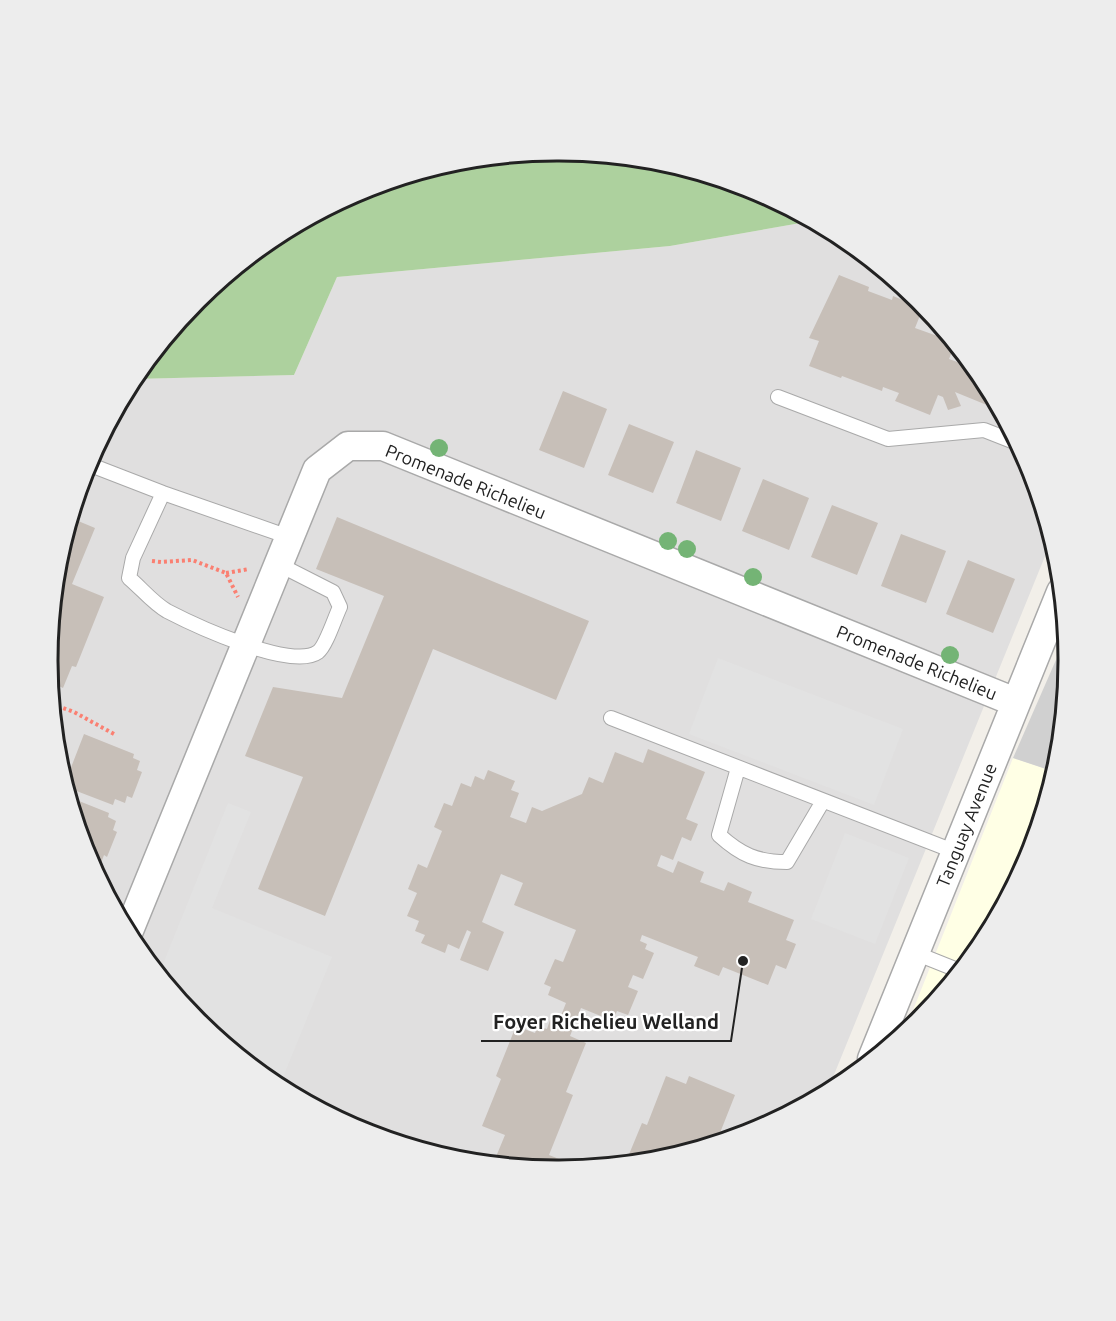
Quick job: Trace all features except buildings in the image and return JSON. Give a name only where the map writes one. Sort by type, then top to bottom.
[{"type":"street","name":"Promenade Richelieu","points":[[133,922],[317,470],[348,446],[382,446],[1016,702]]},
{"type":"street","name":"Tanguay Avenue","points":[[878,1043],[1054,609]]},
{"type":"lane","points":[[778,398],[888,439],[984,430],[1005,438]]},
{"type":"lane","points":[[98,468],[163,494],[289,537]]},
{"type":"lane","points":[[163,494],[133,558],[129,578],[165,610],[249,636],[275,653],[310,656],[321,650],[340,607],[333,592],[278,564]]},
{"type":"lane","points":[[611,718],[956,852]]},
{"type":"lane","points":[[738,768],[719,835],[736,850],[765,862],[787,862],[823,801]]},
{"type":"lane","points":[[915,954],[952,968]]},
{"type":"path","points":[[133,558],[161,562],[192,560],[226,573],[249,636]]},
{"type":"path","points":[[61,707],[114,734]]},
{"type":"shaded area","points":[[799,223],[836,245],[862,264],[911,307],[934,331],[991,411],[1031,500],[1046,554],[833,1078],[749,1122],[687,1143],[623,1156],[591,1159],[525,1159],[493,1156],[429,1143],[367,1122],[337,1108],[280,1076],[254,1057],[205,1014],[182,990],[125,910],[85,821],[68,758],[63,726],[58,660],[60,628],[68,563],[76,531],[85,500],[110,440],[146,379],[294,375],[337,277],[670,246]]},
{"type":"shaded area","points":[[1058,656],[1053,726],[1045,769],[1013,758]]},
{"type":"shaded area","points":[[718,658],[903,729],[874,805],[689,734]]},
{"type":"shaded area","points":[[1013,758],[1045,769],[1031,821],[991,910],[954,965],[912,1013]]},
{"type":"shaded area","points":[[228,803],[251,812],[212,908],[332,957],[283,1078],[254,1057],[205,1014],[162,966]]},
{"type":"shaded area","points":[[845,833],[909,858],[875,944],[811,919]]},
{"type":"green space","points":[[525,162],[591,162],[623,165],[687,178],[719,188],[749,199],[799,223],[670,246],[337,277],[294,375],[146,379],[182,331],[205,307],[254,264],[280,245],[308,228],[367,199],[429,178],[493,165]]},
{"type":"place","name":"Foyer Richelieu Welland","points":[[743,961]]}]
